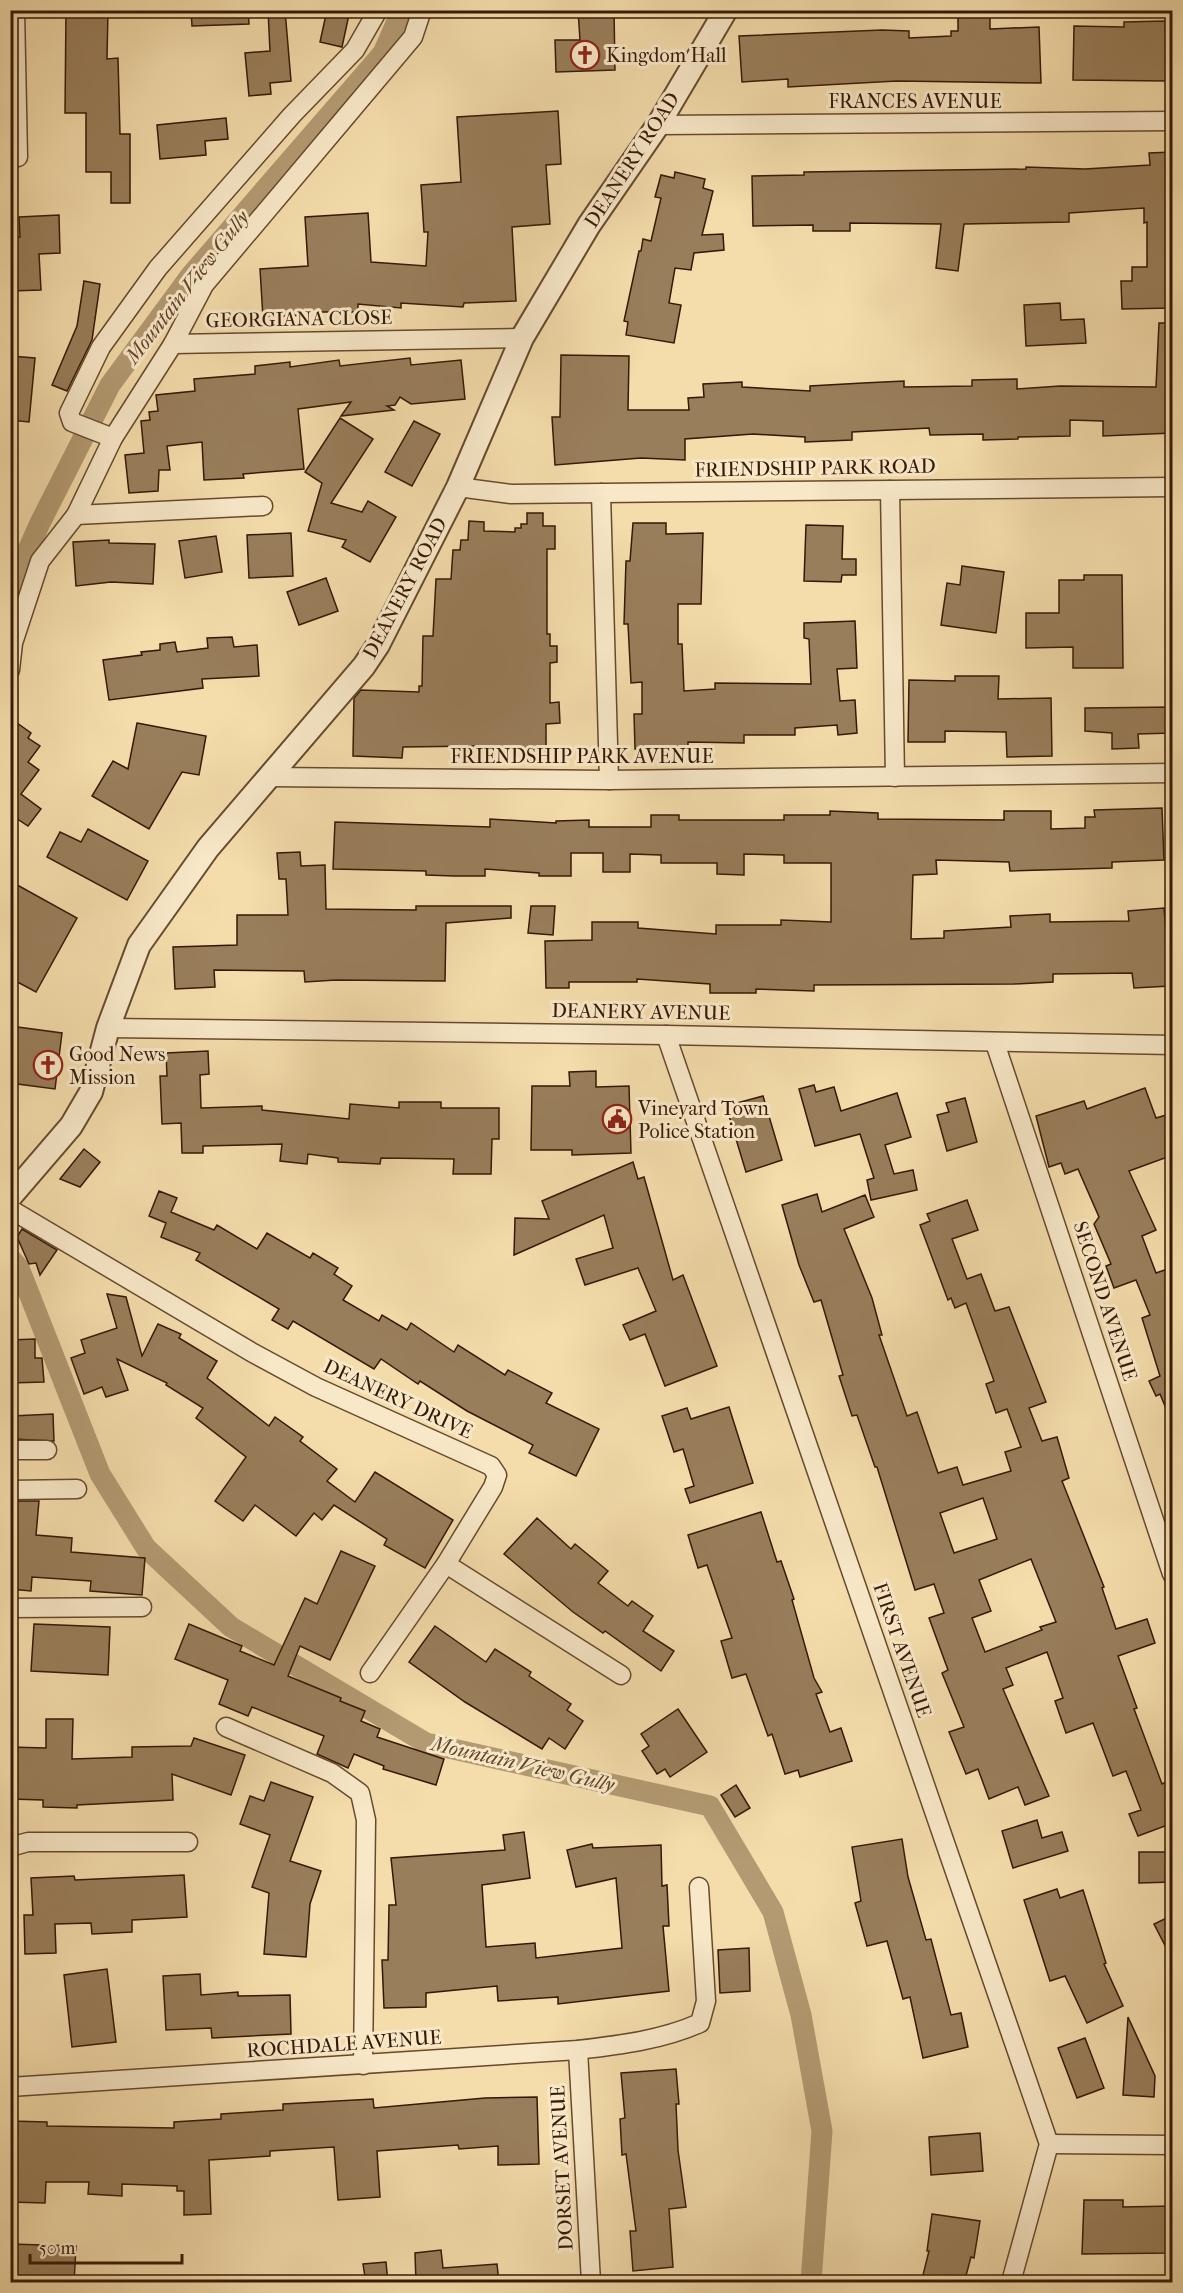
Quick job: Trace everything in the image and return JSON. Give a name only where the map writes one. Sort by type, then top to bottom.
[{"type":"street","points":[[10,158],[18,157],[15,10]]},
{"type":"street","points":[[113,438],[72,422],[69,413],[71,403],[101,347],[158,268],[292,115],[356,50],[378,10]]},
{"type":"street","name":"GEORGIANA CLOSE","points":[[422,10],[413,37],[204,285],[173,344],[522,338]]},
{"type":"street","name":"DEANERY ROAD","points":[[10,1197],[71,1126],[91,1092],[108,1028],[139,945],[208,848],[364,666],[458,487],[522,338],[589,225],[657,125],[726,10]]},
{"type":"street","name":"FRANCES AVENUE","points":[[657,125],[1173,121]]},
{"type":"street","points":[[10,670],[13,644],[40,561],[76,516],[113,438],[173,344]]},
{"type":"street","name":"FRIENDSHIP PARK ROAD","points":[[458,487],[510,494],[1173,487]]},
{"type":"street","points":[[890,490],[895,777]]},
{"type":"street","points":[[601,493],[609,780]]},
{"type":"street","points":[[76,516],[263,506]]},
{"type":"street","name":"FRIENDSHIP PARK AVENUE","points":[[269,777],[609,780],[1173,773]]},
{"type":"street","name":"DEANERY AVENUE","points":[[108,1028],[666,1035],[1173,1045]]},
{"type":"street","name":"FIRST AVENUE","points":[[666,1035],[1049,2144]]},
{"type":"street","name":"SECOND AVENUE","points":[[995,1042],[1173,1574]]},
{"type":"street","name":"DEANERY DRIVE","points":[[10,1209],[253,1353],[316,1387],[491,1466],[497,1475],[492,1487],[446,1564]]},
{"type":"street","points":[[10,1450],[47,1450]]},
{"type":"street","points":[[10,1490],[77,1489]]},
{"type":"street","points":[[370,1673],[446,1564],[621,1675]]},
{"type":"street","points":[[10,1608],[142,1607]]},
{"type":"street","points":[[225,1727],[332,1773],[360,1793],[366,1820],[363,2065]]},
{"type":"street","points":[[10,1847],[28,1842],[188,1842]]},
{"type":"street","name":"ROCHDALE AVENUE","points":[[10,2087],[578,2050],[632,2043],[680,2032],[700,2023],[706,2001],[699,1887]]},
{"type":"street","name":"DORSET AVENUE","points":[[578,2050],[591,2283]]},
{"type":"street","points":[[1011,2283],[1049,2144],[1173,2145]]},
{"type":"building","points":[[66,10],[108,10],[107,59],[118,58],[120,134],[130,134],[130,203],[111,203],[111,172],[86,172],[86,113],[65,113]]},
{"type":"building","points":[[191,10],[248,10],[249,24],[192,26]]},
{"type":"building","points":[[268,10],[285,10],[291,81],[270,83],[271,94],[249,96],[245,53],[270,51]]},
{"type":"building","points":[[327,10],[350,10],[342,47],[320,42]]},
{"type":"building","name":"Kingdom Hall","points":[[578,10],[614,10],[615,70],[556,72],[555,40],[580,40]]},
{"type":"building","points":[[958,10],[990,10],[990,29],[1039,27],[1041,83],[897,81],[788,87],[788,79],[742,82],[739,36],[882,30],[909,31],[909,38],[951,36],[951,31],[958,31]]},
{"type":"building","points":[[1165,21],[1168,81],[1073,80],[1074,26],[1124,27],[1124,22]]},
{"type":"building","points":[[558,111],[561,164],[546,165],[550,224],[512,227],[516,301],[464,303],[463,307],[401,303],[401,308],[358,304],[358,312],[302,312],[302,315],[263,318],[260,269],[308,266],[305,217],[368,213],[371,262],[426,266],[428,232],[424,232],[421,185],[461,182],[457,117]]},
{"type":"building","points":[[226,118],[228,139],[205,141],[206,155],[160,159],[157,125]]},
{"type":"building","points":[[1173,152],[1173,308],[1122,309],[1121,281],[1132,281],[1132,267],[1147,267],[1147,222],[1144,223],[1144,208],[1069,213],[1069,222],[964,224],[958,271],[936,268],[941,224],[850,223],[850,231],[813,231],[813,225],[753,226],[752,176],[804,175],[804,172],[1026,169],[1026,167],[1085,169],[1150,165],[1149,153]]},
{"type":"building","points":[[675,172],[705,179],[703,188],[713,191],[702,235],[723,234],[724,250],[694,253],[691,270],[675,268],[669,303],[681,305],[674,343],[626,335],[628,322],[624,321],[643,239],[651,241],[661,198],[655,197],[661,175],[674,178]]},
{"type":"building","points":[[59,215],[60,253],[39,254],[41,290],[10,291],[10,237],[20,237],[19,217]]},
{"type":"building","points":[[84,281],[100,284],[92,340],[67,391],[52,385],[77,326]]},
{"type":"building","points":[[1060,303],[1061,320],[1084,319],[1086,343],[1026,346],[1024,305]]},
{"type":"building","points":[[1159,323],[1173,323],[1173,433],[1103,436],[1103,421],[1070,420],[1070,436],[1018,437],[1018,439],[983,440],[983,434],[930,435],[929,428],[852,432],[852,440],[805,442],[805,437],[753,434],[685,439],[685,460],[641,458],[555,465],[552,417],[560,417],[561,355],[629,356],[628,410],[689,410],[688,398],[704,397],[703,384],[742,382],[742,387],[810,391],[810,386],[904,381],[904,387],[972,386],[972,380],[1017,379],[1017,389],[1060,386],[1156,387]]},
{"type":"building","points":[[10,356],[35,358],[29,422],[10,420]]},
{"type":"building","points":[[410,358],[411,365],[461,360],[465,399],[411,404],[400,397],[395,405],[387,406],[394,410],[341,416],[351,402],[298,409],[304,469],[243,474],[244,478],[204,480],[202,442],[167,446],[170,470],[159,470],[158,491],[129,493],[125,455],[144,453],[141,421],[150,420],[149,412],[158,411],[156,395],[195,391],[194,379],[255,374],[255,366],[290,362],[290,367],[339,360],[340,366]]},
{"type":"building","points":[[340,418],[373,439],[331,503],[362,512],[368,501],[396,517],[370,562],[342,547],[346,540],[308,531],[322,483],[305,472]]},
{"type":"building","points":[[414,421],[440,434],[412,486],[385,472]]},
{"type":"building","points":[[527,513],[543,513],[543,526],[555,526],[555,549],[547,549],[547,634],[550,634],[550,646],[557,646],[557,662],[550,663],[550,703],[559,702],[560,723],[546,724],[546,751],[475,750],[475,746],[403,747],[402,758],[353,756],[354,698],[361,690],[419,692],[419,686],[422,686],[423,636],[433,636],[436,579],[451,579],[453,550],[460,550],[461,540],[468,540],[469,521],[484,522],[484,531],[515,532],[515,528],[521,528],[521,524],[527,524]]},
{"type":"building","points":[[633,523],[666,523],[666,534],[703,533],[701,604],[678,604],[678,644],[682,644],[684,691],[715,689],[715,683],[811,684],[809,639],[804,638],[804,623],[855,621],[857,668],[837,669],[840,701],[855,700],[857,733],[838,735],[837,725],[795,728],[795,735],[744,735],[744,743],[688,742],[688,748],[635,749],[634,714],[642,714],[642,682],[631,683],[628,624],[624,624],[626,561],[630,561]]},
{"type":"building","points":[[806,525],[843,526],[842,559],[856,559],[856,575],[842,575],[841,582],[804,581]]},
{"type":"building","points":[[291,533],[293,576],[249,578],[247,535]]},
{"type":"building","points":[[216,536],[222,572],[185,578],[179,541]]},
{"type":"building","points":[[109,540],[109,543],[155,544],[153,584],[111,582],[76,586],[73,542]]},
{"type":"building","points":[[962,566],[1004,572],[996,633],[941,625],[947,583],[960,585]]},
{"type":"building","points":[[1084,575],[1122,575],[1123,668],[1073,668],[1073,647],[1026,648],[1026,613],[1059,613],[1059,580],[1084,580]]},
{"type":"building","points":[[326,578],[338,611],[299,625],[287,592]]},
{"type":"building","points":[[232,637],[234,647],[257,645],[259,676],[202,679],[203,688],[109,700],[103,660],[142,655],[141,652],[160,650],[160,644],[175,642],[177,652],[208,648],[207,638]]},
{"type":"building","points":[[955,676],[999,676],[998,699],[1051,698],[1052,756],[1007,757],[1006,732],[945,731],[945,742],[908,742],[909,680],[955,681]]},
{"type":"building","points":[[1173,707],[1173,733],[1138,734],[1139,748],[1112,749],[1112,733],[1085,731],[1085,708]]},
{"type":"building","points":[[10,718],[31,733],[28,738],[40,746],[28,762],[39,770],[21,794],[41,809],[28,826],[10,814]]},
{"type":"building","points":[[137,723],[206,736],[199,775],[182,772],[149,829],[92,796],[113,761],[128,769]]},
{"type":"building","points":[[1162,808],[1164,860],[1112,862],[1112,868],[1010,871],[1009,862],[936,860],[937,874],[913,875],[911,939],[944,938],[944,931],[1011,927],[1010,916],[1050,914],[1050,922],[1129,921],[1128,911],[1164,908],[1170,986],[1134,988],[1132,973],[1053,974],[1053,982],[1014,984],[814,985],[814,991],[756,989],[756,993],[710,993],[710,984],[637,979],[637,982],[569,982],[569,988],[546,988],[545,941],[592,940],[592,922],[638,922],[638,928],[716,934],[716,925],[781,925],[781,920],[831,922],[831,863],[784,863],[784,855],[744,854],[744,875],[717,874],[717,863],[661,863],[661,855],[630,854],[630,872],[603,872],[603,853],[571,853],[571,876],[539,876],[539,873],[485,869],[485,876],[454,876],[426,875],[426,871],[333,869],[335,822],[490,827],[490,819],[556,823],[556,821],[589,820],[589,827],[651,827],[651,815],[679,815],[679,820],[784,820],[784,815],[830,815],[830,811],[878,813],[878,819],[1004,820],[1004,811],[1051,811],[1051,829],[1085,828],[1085,817],[1095,817],[1094,810]]},
{"type":"building","points":[[88,829],[148,861],[127,900],[47,857],[60,832],[81,842]]},
{"type":"building","points":[[300,852],[301,866],[325,865],[326,909],[416,910],[416,906],[511,906],[511,918],[446,923],[445,981],[305,982],[304,971],[214,970],[215,987],[175,989],[173,947],[237,945],[237,915],[288,915],[286,879],[279,879],[277,853]]},
{"type":"building","points":[[10,881],[77,918],[36,992],[10,978]]},
{"type":"building","points":[[531,906],[555,906],[553,935],[528,933]]},
{"type":"building","points":[[10,1026],[62,1033],[55,1089],[10,1083]]},
{"type":"building","points":[[208,1051],[209,1074],[200,1075],[201,1108],[262,1106],[262,1110],[349,1119],[350,1104],[399,1108],[399,1102],[441,1102],[441,1108],[499,1108],[499,1139],[492,1139],[491,1174],[453,1174],[454,1159],[381,1158],[380,1164],[338,1162],[338,1158],[308,1154],[307,1164],[280,1161],[282,1144],[203,1146],[203,1153],[182,1153],[181,1123],[162,1124],[160,1076],[167,1076],[166,1053]]},
{"type":"building","points":[[596,1071],[596,1087],[629,1086],[631,1153],[572,1155],[572,1150],[531,1150],[532,1086],[570,1086],[569,1072]]},
{"type":"building","points":[[814,1085],[816,1092],[834,1087],[841,1111],[897,1093],[911,1137],[885,1145],[894,1174],[913,1170],[917,1190],[871,1200],[867,1180],[874,1178],[860,1134],[815,1146],[799,1089]]},
{"type":"building","points":[[1145,1088],[1156,1118],[1173,1113],[1173,1155],[1129,1171],[1156,1230],[1142,1236],[1156,1273],[1173,1267],[1172,1423],[1160,1394],[1156,1396],[1149,1381],[1160,1376],[1142,1318],[1150,1315],[1136,1280],[1114,1288],[1106,1266],[1111,1264],[1094,1224],[1099,1217],[1078,1169],[1065,1174],[1061,1163],[1049,1167],[1036,1116],[1084,1101],[1087,1109]]},
{"type":"building","points":[[763,1096],[782,1160],[746,1172],[726,1106]]},
{"type":"building","points":[[965,1098],[977,1142],[947,1151],[937,1115],[949,1112],[946,1103]]},
{"type":"building","points":[[84,1149],[100,1162],[80,1187],[60,1179]]},
{"type":"building","points":[[633,1162],[638,1179],[644,1177],[673,1280],[683,1275],[717,1366],[665,1386],[645,1334],[630,1340],[623,1325],[656,1311],[638,1268],[585,1285],[576,1259],[613,1248],[604,1215],[514,1255],[515,1218],[549,1219],[542,1201]]},
{"type":"building","points":[[159,1191],[177,1198],[171,1212],[214,1230],[217,1225],[257,1249],[267,1233],[310,1258],[313,1253],[338,1268],[334,1274],[352,1286],[343,1300],[379,1321],[382,1315],[407,1330],[411,1323],[454,1352],[458,1345],[505,1375],[508,1370],[552,1393],[546,1403],[599,1429],[576,1476],[529,1453],[533,1445],[467,1411],[420,1381],[418,1384],[381,1359],[374,1369],[293,1321],[288,1329],[272,1320],[279,1309],[196,1260],[200,1253],[161,1237],[166,1223],[149,1216]]},
{"type":"building","points":[[817,1194],[822,1212],[865,1195],[874,1217],[844,1229],[872,1298],[882,1335],[879,1335],[907,1416],[917,1412],[938,1473],[957,1467],[963,1485],[1011,1471],[1005,1452],[1021,1447],[1007,1409],[996,1413],[986,1384],[994,1381],[966,1303],[955,1308],[951,1298],[948,1300],[920,1225],[930,1221],[927,1214],[967,1200],[978,1230],[952,1239],[967,1279],[981,1274],[995,1311],[1009,1307],[1046,1402],[1029,1408],[1042,1441],[1057,1437],[1069,1478],[1062,1481],[1104,1587],[1102,1588],[1116,1629],[1147,1619],[1155,1643],[1118,1656],[1137,1708],[1134,1709],[1162,1784],[1166,1782],[1173,1799],[1173,1823],[1138,1836],[1129,1814],[1141,1810],[1126,1771],[1113,1776],[1093,1723],[1066,1733],[1055,1701],[1063,1698],[1047,1652],[1006,1668],[1013,1685],[1003,1689],[1049,1796],[1025,1805],[1018,1787],[989,1799],[978,1769],[966,1774],[949,1732],[964,1727],[942,1673],[948,1670],[929,1618],[944,1613],[934,1584],[915,1590],[877,1467],[875,1467],[857,1415],[852,1416],[839,1376],[843,1375],[821,1300],[814,1302],[799,1265],[782,1205]],"holes":[[[983,1498],[997,1539],[954,1553],[940,1513]],[[1031,1559],[1056,1622],[1040,1627],[1042,1630],[985,1652],[972,1618],[991,1611],[979,1580]]]},
{"type":"building","points":[[22,1229],[57,1250],[40,1275],[36,1263],[29,1264],[17,1237]]},
{"type":"building","points":[[107,1294],[126,1297],[142,1356],[158,1324],[181,1334],[179,1338],[217,1361],[207,1378],[269,1426],[275,1417],[303,1437],[300,1441],[337,1469],[327,1481],[355,1502],[375,1472],[453,1520],[425,1568],[384,1545],[387,1539],[334,1505],[322,1520],[314,1513],[296,1536],[255,1505],[243,1521],[215,1501],[246,1457],[196,1418],[203,1408],[166,1385],[167,1383],[117,1359],[128,1390],[106,1397],[102,1387],[84,1394],[71,1358],[85,1353],[81,1340],[117,1328]]},
{"type":"building","points":[[35,1339],[35,1358],[42,1358],[44,1382],[10,1383],[10,1340]]},
{"type":"building","points":[[729,1407],[753,1483],[690,1503],[685,1489],[694,1486],[683,1449],[674,1452],[662,1416],[687,1408],[691,1419]]},
{"type":"building","points":[[53,1414],[54,1441],[13,1439],[12,1416]]},
{"type":"building","points":[[13,1501],[39,1501],[36,1535],[72,1538],[71,1552],[145,1558],[142,1595],[90,1591],[91,1581],[32,1577],[31,1591],[10,1589]]},
{"type":"building","points":[[761,1512],[777,1562],[781,1561],[794,1599],[792,1600],[814,1678],[822,1692],[816,1694],[830,1732],[841,1728],[852,1761],[800,1777],[798,1770],[785,1774],[772,1734],[768,1736],[746,1674],[732,1678],[721,1641],[732,1638],[707,1565],[698,1568],[688,1535]]},
{"type":"building","points":[[537,1518],[571,1549],[575,1544],[608,1571],[598,1583],[628,1606],[632,1601],[653,1616],[643,1631],[674,1651],[661,1671],[605,1631],[603,1633],[573,1612],[504,1554]]},
{"type":"building","points":[[341,1551],[375,1566],[330,1660],[300,1646],[288,1676],[341,1698],[340,1701],[365,1711],[361,1721],[380,1729],[377,1737],[444,1759],[436,1785],[383,1769],[384,1766],[354,1754],[348,1768],[317,1754],[324,1736],[252,1707],[248,1716],[219,1704],[228,1680],[175,1659],[189,1624],[242,1646],[240,1651],[274,1665],[305,1598],[317,1604]]},
{"type":"building","points":[[34,1624],[110,1627],[108,1675],[31,1671]]},
{"type":"building","points":[[435,1626],[486,1662],[495,1649],[531,1672],[529,1676],[571,1704],[567,1710],[583,1721],[565,1749],[549,1738],[542,1749],[465,1702],[409,1662]]},
{"type":"building","points":[[678,1709],[707,1752],[670,1777],[665,1769],[657,1774],[642,1751],[649,1746],[641,1734]]},
{"type":"building","points":[[46,1719],[73,1719],[72,1759],[132,1757],[132,1747],[191,1746],[194,1738],[245,1755],[231,1795],[172,1774],[173,1800],[77,1805],[77,1808],[43,1807],[43,1800],[10,1799],[10,1747],[46,1748]]},
{"type":"building","points":[[271,1782],[313,1797],[290,1861],[321,1871],[310,1904],[306,1957],[264,1954],[269,1893],[252,1887],[270,1835],[240,1824],[250,1796],[264,1801]]},
{"type":"building","points":[[736,1785],[750,1808],[735,1817],[721,1795]]},
{"type":"building","points":[[1037,1820],[1042,1838],[1062,1832],[1068,1851],[1013,1868],[1002,1831]]},
{"type":"building","points":[[524,1832],[530,1878],[482,1885],[486,1947],[535,1943],[536,1958],[622,1948],[616,1878],[576,1887],[567,1850],[592,1844],[593,1848],[661,1845],[662,1886],[667,1885],[669,1926],[663,1926],[669,1991],[558,2004],[558,1997],[498,2001],[497,1986],[426,1993],[426,2007],[384,2008],[382,1960],[388,1960],[389,1905],[396,1905],[391,1858],[505,1850],[503,1835]]},
{"type":"building","points":[[902,1839],[908,1877],[926,1940],[931,1939],[951,2015],[961,2013],[968,2047],[923,2058],[910,1997],[903,1999],[887,1941],[867,1946],[855,1903],[861,1901],[852,1847]]},
{"type":"building","points":[[1139,1852],[1173,1852],[1173,1882],[1139,1883]]},
{"type":"building","points":[[184,1875],[187,1917],[132,1920],[132,1932],[92,1934],[91,1923],[55,1924],[56,1953],[25,1954],[24,1915],[33,1915],[31,1878],[74,1876],[75,1880]]},
{"type":"building","points":[[1057,1889],[1060,1898],[1083,1890],[1106,1963],[1104,1964],[1123,2006],[1087,2023],[1065,1976],[1050,1981],[1024,1900]]},
{"type":"building","points":[[1173,1915],[1173,1961],[1154,1924]]},
{"type":"building","points":[[749,1948],[750,1991],[720,1993],[718,1950]]},
{"type":"building","points":[[107,1969],[116,2042],[72,2047],[64,1975]]},
{"type":"building","points":[[200,1974],[201,1995],[238,1992],[238,1996],[290,1995],[291,2034],[212,2038],[211,2028],[166,2030],[163,1976]]},
{"type":"building","points":[[1128,2017],[1155,2076],[1154,2097],[1123,2095]]},
{"type":"building","points":[[1085,2038],[1104,2088],[1077,2098],[1058,2048]]},
{"type":"building","points":[[676,2069],[679,2104],[676,2104],[678,2150],[686,2207],[669,2209],[673,2267],[633,2271],[630,2231],[636,2231],[626,2154],[622,2155],[620,2119],[625,2118],[621,2073]]},
{"type":"building","points":[[537,2097],[539,2164],[498,2165],[498,2146],[459,2149],[458,2145],[377,2151],[380,2197],[338,2200],[334,2147],[270,2151],[270,2156],[209,2160],[211,2214],[184,2215],[184,2191],[177,2191],[177,2186],[122,2184],[122,2196],[88,2194],[89,2182],[46,2182],[45,2203],[10,2202],[10,2121],[47,2122],[47,2126],[174,2128],[174,2122],[221,2119],[221,2114],[283,2110],[283,2104],[373,2099],[374,2108],[485,2098]]},
{"type":"building","points":[[980,2133],[983,2171],[931,2175],[929,2137]]},
{"type":"building","points":[[1084,2200],[1123,2200],[1123,2207],[1173,2206],[1173,2253],[1082,2254]]},
{"type":"building","points":[[932,2214],[980,2221],[974,2258],[971,2257],[964,2283],[921,2283],[929,2251],[927,2251]]},
{"type":"building","points":[[10,2244],[76,2246],[74,2283],[10,2283]]},
{"type":"building","points":[[441,2250],[443,2268],[497,2264],[499,2283],[416,2283],[415,2253]]},
{"type":"building","points":[[386,2262],[388,2283],[366,2283],[363,2264]]},
{"type":"waterway","name":"Mountain View Gully","points":[[10,590],[40,523],[110,385],[191,275],[383,53],[402,10]]},
{"type":"waterway","name":"Mountain View Gully","points":[[10,1258],[19,1268],[100,1474],[146,1548],[231,1627],[426,1743],[710,1806],[773,1912],[801,2015],[822,2131],[811,2282]]},
{"type":"place","name":"Kingdom Hall","points":[[585,55]]},
{"type":"place","name":"Good News Mission","points":[[48,1065]]},
{"type":"place","name":"Vineyard Town Police Station","points":[[617,1119]]}]
